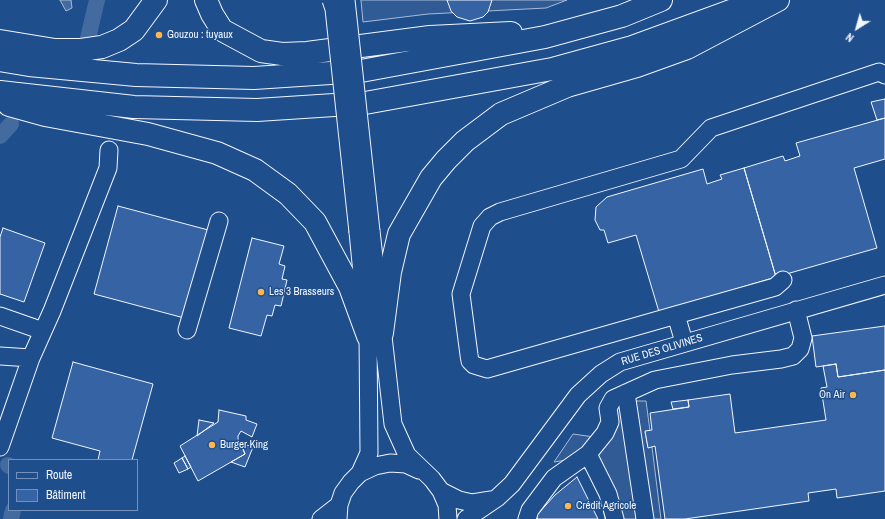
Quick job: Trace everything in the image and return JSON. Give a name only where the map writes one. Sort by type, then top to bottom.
[{"type":"highway","points":[[0,41],[55,50],[81,50],[102,47],[120,40],[134,30],[146,16],[156,0]]},
{"type":"highway","points":[[206,0],[212,14],[222,30],[261,51],[282,54],[307,53],[430,37],[549,31],[622,16]]},
{"type":"highway","points":[[0,60],[30,65],[136,75],[254,78],[361,71],[545,37],[622,16],[661,0]]},
{"type":"highway","points":[[0,92],[134,107],[257,110],[365,103],[552,69],[632,47],[761,0]]},
{"type":"highway","points":[[375,334],[399,234],[431,178],[465,141],[501,114],[567,86],[637,66],[687,48],[778,0]]},
{"type":"highway","points":[[0,103],[45,115],[148,134],[217,153],[255,170],[288,194],[315,222],[375,334]]},
{"type":"street","points":[[331,0],[334,9],[365,231]]},
{"type":"street","points":[[346,0],[375,334],[393,424],[407,455],[432,479],[441,491],[447,505],[448,519]]},
{"type":"street","points":[[783,280],[775,287],[487,369],[474,365],[470,361],[461,294],[482,226],[495,214],[681,159],[711,128],[879,72],[885,75]]},
{"type":"street","points":[[0,447],[31,358],[108,168],[109,150]]},
{"type":"street","points":[[188,330],[219,221]]},
{"type":"street","name":"RUE DES OLIVINES","points":[[466,519],[493,500],[512,484],[578,395],[601,374],[620,362],[684,342],[885,285]]},
{"type":"street","points":[[527,519],[530,510],[554,478],[588,454],[605,433],[610,422],[608,408],[614,399],[655,380],[732,365],[781,359],[793,356],[800,349],[802,338],[796,310]]},
{"type":"street","points":[[676,315],[684,342]]},
{"type":"street","points":[[0,316],[43,331]]},
{"type":"street","points":[[360,473],[369,453],[375,334]]},
{"type":"street","points":[[0,356],[31,358]]},
{"type":"street","points":[[626,393],[645,519]]},
{"type":"street","points":[[588,454],[608,494],[615,519]]},
{"type":"street","points":[[321,519],[338,512],[343,493],[360,473],[375,466],[390,463],[406,464],[421,470]]},
{"type":"street","points":[[441,491],[459,500],[472,502],[493,500]]},
{"type":"shaded area","points":[[60,0],[71,0],[72,8],[66,11]]},
{"type":"shaded area","points":[[361,0],[567,0],[546,8],[428,14],[363,22]]},
{"type":"shaded area","points":[[606,401],[646,401],[650,431],[645,432],[648,447],[652,447],[661,519],[605,519],[601,497],[592,475],[573,459],[554,462],[573,434],[594,437],[604,426]]},
{"type":"building","points":[[447,0],[492,0],[488,12],[483,17],[470,21],[457,17],[451,11]]},
{"type":"building","points":[[885,99],[885,118],[877,120],[871,102]]},
{"type":"building","points":[[885,118],[885,159],[854,168],[877,248],[776,277],[744,168],[783,156],[785,161],[800,156],[796,143]]},
{"type":"building","points":[[744,168],[776,277],[659,312],[636,235],[608,243],[604,230],[600,230],[595,220],[596,207],[607,197],[703,169],[707,184],[722,179],[720,175]]},
{"type":"building","points":[[118,206],[212,231],[188,319],[94,294]]},
{"type":"building","points":[[3,228],[45,243],[24,302],[0,294],[0,237]]},
{"type":"building","name":"Les 3 Brasseurs","points":[[252,238],[284,246],[279,264],[285,266],[282,279],[287,280],[281,306],[275,305],[272,316],[267,315],[261,336],[229,328]]},
{"type":"building","points":[[885,326],[885,370],[838,377],[836,364],[816,367],[812,336]]},
{"type":"building","points":[[73,362],[153,384],[132,459],[98,459],[100,451],[52,438]]},
{"type":"building","points":[[836,364],[838,377],[885,370],[885,491],[837,498],[836,489],[808,493],[809,501],[685,519],[665,519],[655,446],[648,448],[645,431],[652,430],[650,413],[689,407],[688,400],[730,394],[735,433],[826,420],[821,388],[827,387],[823,366]]},
{"type":"building","points":[[688,400],[689,407],[673,409],[671,402]]},
{"type":"building","name":"Burger King","points":[[219,410],[246,416],[246,420],[257,424],[252,437],[241,431],[238,436],[245,454],[198,481],[180,446],[218,422]]},
{"type":"building","points":[[199,420],[214,423],[197,436]]},
{"type":"building","points":[[241,443],[253,447],[245,467],[231,462],[245,454]]},
{"type":"building","points":[[185,456],[191,467],[188,469],[182,458]]},
{"type":"building","points":[[182,458],[188,469],[179,473],[174,463]]},
{"type":"building","name":"Crédit Agricole","points":[[577,477],[598,519],[538,519],[536,516],[555,495]]},
{"type":"waterway","points":[[88,38],[97,0]]},
{"type":"waterway","points":[[0,136],[11,124]]},
{"type":"waterway","points":[[11,519],[13,511]]},
{"type":"place","name":"Gouzou : tuyaux","points":[[159,35]]},
{"type":"place","name":"Les 3 Brasseurs","points":[[261,292]]},
{"type":"place","name":"On Air","points":[[853,395]]},
{"type":"place","name":"Burger King","points":[[212,445]]},
{"type":"place","name":"Crédit Agricole","points":[[568,506]]}]
